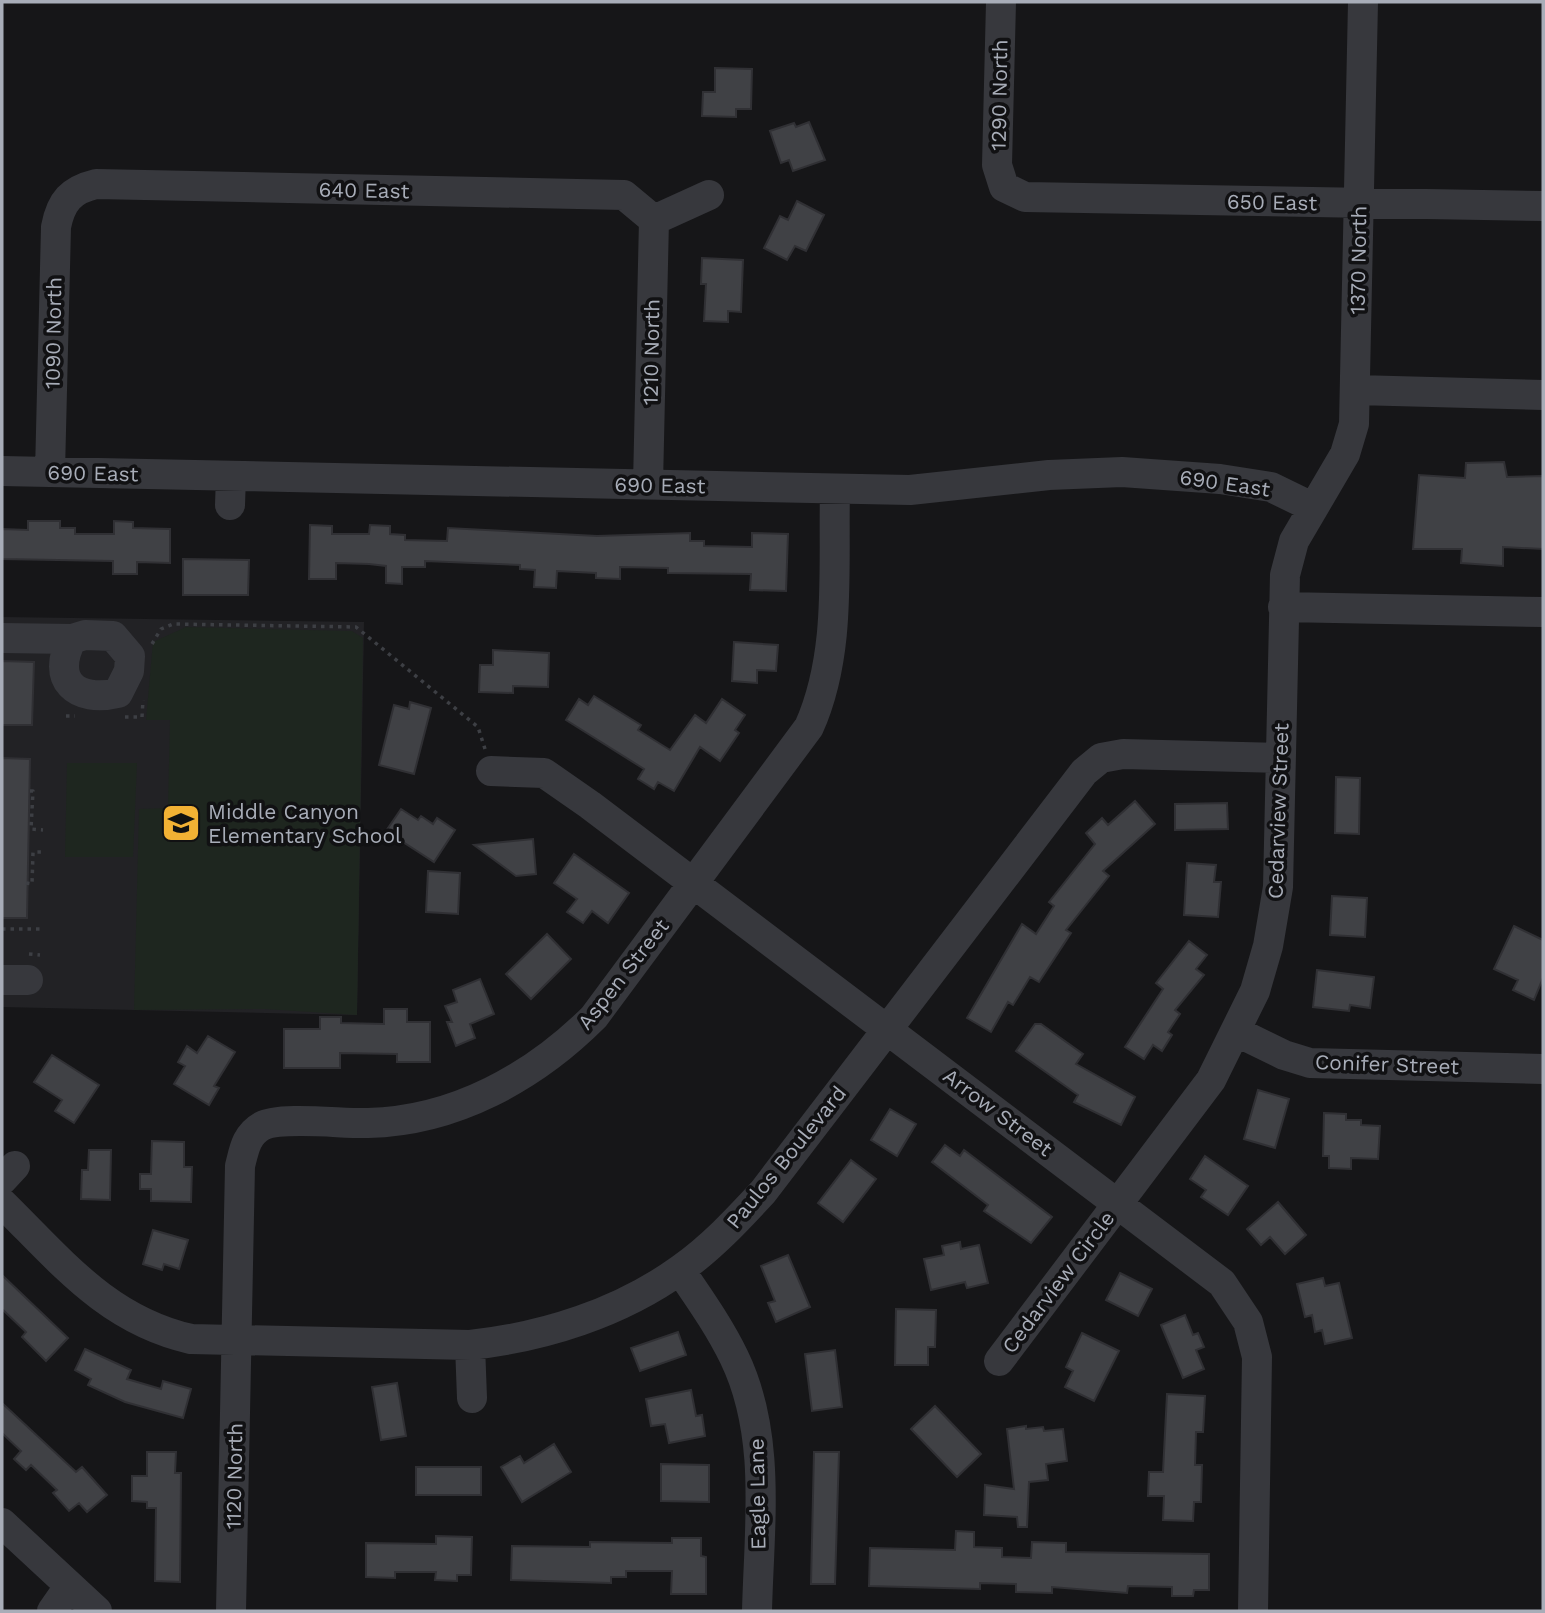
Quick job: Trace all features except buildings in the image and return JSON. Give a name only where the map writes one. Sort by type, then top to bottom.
[{"type":"street","name":"1290 North","points":[[1001,2],[997,165],[1004,187]]},
{"type":"street","name":"1370 North","points":[[1312,507],[1345,454],[1354,424],[1363,2]]},
{"type":"street","name":"640 East","points":[[67,196],[80,188],[96,184],[624,195],[654,220]]},
{"type":"street","name":"650 East","points":[[1004,187],[1025,197],[1543,206]]},
{"type":"street","points":[[654,220],[709,195]]},
{"type":"street","name":"1090 North","points":[[50,472],[56,227],[59,211],[67,196]]},
{"type":"street","name":"1210 North","points":[[648,484],[654,220]]},
{"type":"street","points":[[1356,390],[1543,395]]},
{"type":"street","name":"690 East","points":[[2,471],[50,472],[230,490],[648,484],[911,490],[1049,475],[1122,472],[1220,479],[1271,487],[1312,507]]},
{"type":"street","name":"Aspen Street","points":[[236,1341],[240,1166],[246,1142],[262,1126],[280,1122],[370,1123],[425,1115],[479,1098],[512,1081],[552,1055],[593,1017],[798,746],[819,706],[831,655],[835,489]]},
{"type":"street","name":"Cedarview Street","points":[[1118,1203],[1211,1080],[1255,991],[1268,946],[1278,887],[1285,575],[1294,541],[1312,507]]},
{"type":"street","points":[[1283,607],[1543,612]]},
{"type":"street","points":[[2,638],[72,639]]},
{"type":"street","name":"Paulos Boulevard","points":[[2,1203],[84,1283],[124,1314],[171,1334],[236,1341],[471,1345],[508,1341],[568,1325],[626,1301],[680,1270],[723,1235],[763,1192],[1084,772],[1101,758],[1123,754],[1280,758]]},
{"type":"street","name":"Arrow Street","points":[[491,771],[544,773],[694,883],[1222,1283],[1241,1308],[1254,1339],[1258,1376],[1252,1611]]},
{"type":"street","name":"Conifer Street","points":[[1237,1032],[1310,1063],[1543,1069]]},
{"type":"street","name":"Cedarview Circle","points":[[999,1360],[1118,1203]]},
{"type":"street","name":"Eagle Lane","points":[[680,1270],[734,1357],[755,1421],[760,1466],[757,1611]]},
{"type":"street","name":"1120 North","points":[[231,1611],[236,1341]]},
{"type":"street","points":[[471,1345],[472,1398]]},
{"type":"street","points":[[2,1523],[60,1600],[97,1611]]},
{"type":"path","points":[[148,651],[161,629],[173,624],[356,627],[478,727],[491,771]]},
{"type":"path","points":[[117,716],[142,717],[143,691]]},
{"type":"path","points":[[66,716],[79,716]]},
{"type":"path","points":[[30,791],[33,791],[32,829],[43,830]]},
{"type":"path","points":[[26,883],[32,884],[33,852],[42,852]]},
{"type":"path","points":[[2,929],[41,929]]},
{"type":"shaded area","name":"Middle Canyon Elementary School","points":[[2,617],[364,622],[357,1015],[2,1007]]},
{"type":"shaded area","points":[[186,627],[352,631],[363,638],[357,1015],[265,1009],[134,1010],[139,809],[168,808],[170,720],[146,720],[153,642]]},
{"type":"shaded area","points":[[67,763],[137,763],[133,857],[65,857]]},
{"type":"place","name":"Middle Canyon Elementary School","points":[[181,823]]}]
